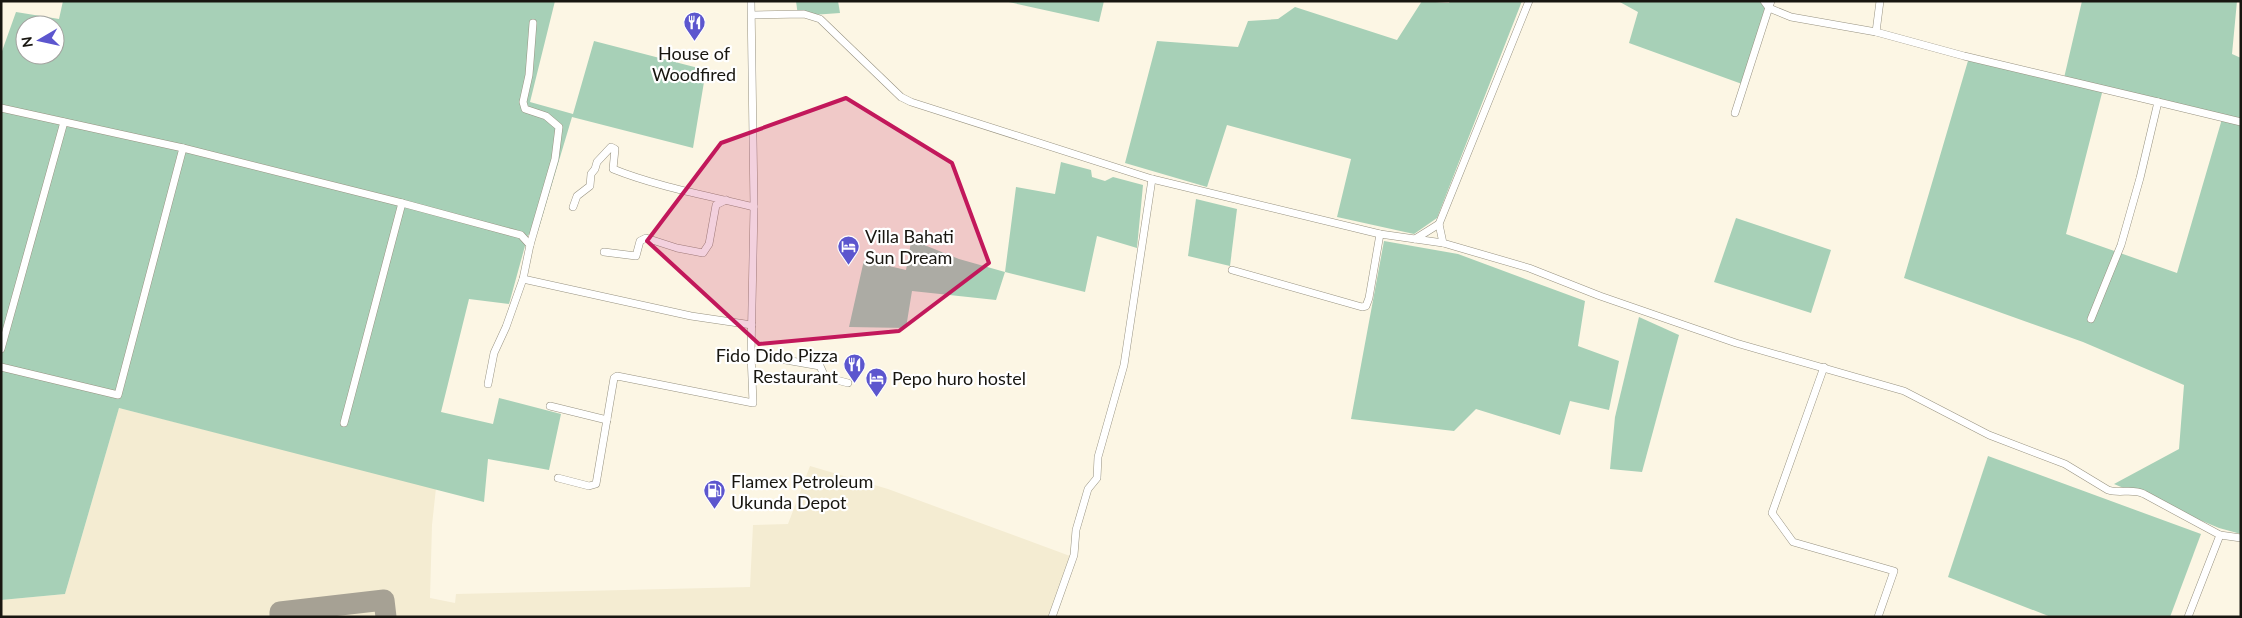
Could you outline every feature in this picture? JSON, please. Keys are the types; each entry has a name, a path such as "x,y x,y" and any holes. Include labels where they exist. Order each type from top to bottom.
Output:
{"street":[{"path":"558,478 589,486 596,484 614,378 619,375 732,401 753,403 751,354 754,207 751,1"},
{"path":"1443,243 1439,224 1529,1"},
{"path":"1764,1 1792,17 1876,32 1964,56 2241,122"},
{"path":"1876,32 1880,1"},
{"path":"1736,113 1770,5"},
{"path":"752,15 813,16 820,19 902,97 911,102 1152,179 1380,234 1443,243 1529,268 1600,296 1736,343 1904,391 1989,435 2065,464 2108,490 2115,492 2138,491 2220,535 2241,538"},
{"path":"488,384 494,353 506,327 523,278 530,245 555,158 558,127 546,116 525,108 523,102 529,75 533,23"},
{"path":"2091,319 2121,245 2140,178 2158,102"},
{"path":"1,108 183,148 402,203 521,234 530,245"},
{"path":"1,349 64,122"},
{"path":"573,207 577,196 590,186 591,174 598,162 611,147 615,149 612,169 656,184 754,207"},
{"path":"1,367 118,395 183,148"},
{"path":"1052,617 1074,555 1076,530 1088,489 1097,478 1098,457 1124,365 1152,179"},
{"path":"604,252 636,256 640,242 646,238 677,248 703,253 709,244 716,204 726,200"},
{"path":"344,423 402,203"},
{"path":"1415,239 1439,224"},
{"path":"1232,270 1362,307 1366,306 1369,298 1380,234"},
{"path":"523,278 692,316 752,325"},
{"path":"751,354 820,366 825,377 848,383"},
{"path":"1824,368 1772,513 1793,542 1894,571 1878,617"},
{"path":"550,406 607,420"},
{"path":"2188,617 2220,535"}],"highlighted area":[{"path":"846,98 952,163 989,263 899,331 759,344 647,241 721,143"}],"shaded area":[{"path":"119,408 436,488 432,525 430,598 455,603 456,594 750,587 753,525 788,524 810,466 888,489 1070,556 1048,617 1,617 1,600 65,594"}],"green space":[{"path":"63,1 555,1 530,102 573,114 594,41 706,70 693,148 572,117 538,231 528,235 509,304 469,299 441,412 493,424 499,398 561,414 549,470 488,459 484,502 119,408 65,594 1,600 1,54 16,12 34,15 15,15 15,65 65,65 65,15 60,15"},
{"path":"796,1 838,1 840,13 798,16"},
{"path":"1004,1 1104,1 1099,22"},
{"path":"1422,1 1449,3 1450,1 1522,1 1437,218 1414,234 1337,217 1351,159 1227,125 1207,187 1125,163 1157,41 1238,47 1248,21 1278,19 1295,7 1397,40"},
{"path":"1618,1 1767,1 1742,84 1629,43 1638,12"},
{"path":"2082,1 2237,1 2232,54 2241,58 2241,534 2219,528 2114,484 2179,449 2184,385 2083,342 1904,278 1970,54 2064,78","holes":["2103,89 2222,119 2177,273 2066,234"]},
{"path":"1061,162 1091,170 1092,177 1105,181 1113,177 1143,185 1137,248 1097,236 1085,292 1005,272 1016,187 1055,194"},
{"path":"1196,199 1237,209 1230,266 1188,256"},
{"path":"1736,218 1831,250 1811,313 1714,282"},
{"path":"1384,241 1458,254 1585,301 1578,346 1619,361 1609,410 1570,401 1560,435 1476,409 1454,431 1351,419"},
{"path":"911,242 922,244 959,259 1005,272 996,300 912,291 906,328 849,327 864,260 906,270"},
{"path":"1639,317 1679,335 1642,472 1610,469 1615,417"},
{"path":"1988,456 2201,534 2170,617 2051,617 1948,577"}],"taxiway":[{"path":"280,617 280,612 384,600 386,617"}],"place":[{"name":"House of Woodfired","path":"694,42"},
{"name":"Villa Bahati Sun Dream","path":"849,265"},
{"name":"Fido Dido Pizza Restaurant","path":"854,384"},
{"name":"Pepo huro hostel","path":"876,397"},
{"name":"Flamex Petroleum Ukunda Depot","path":"715,510"}]}
